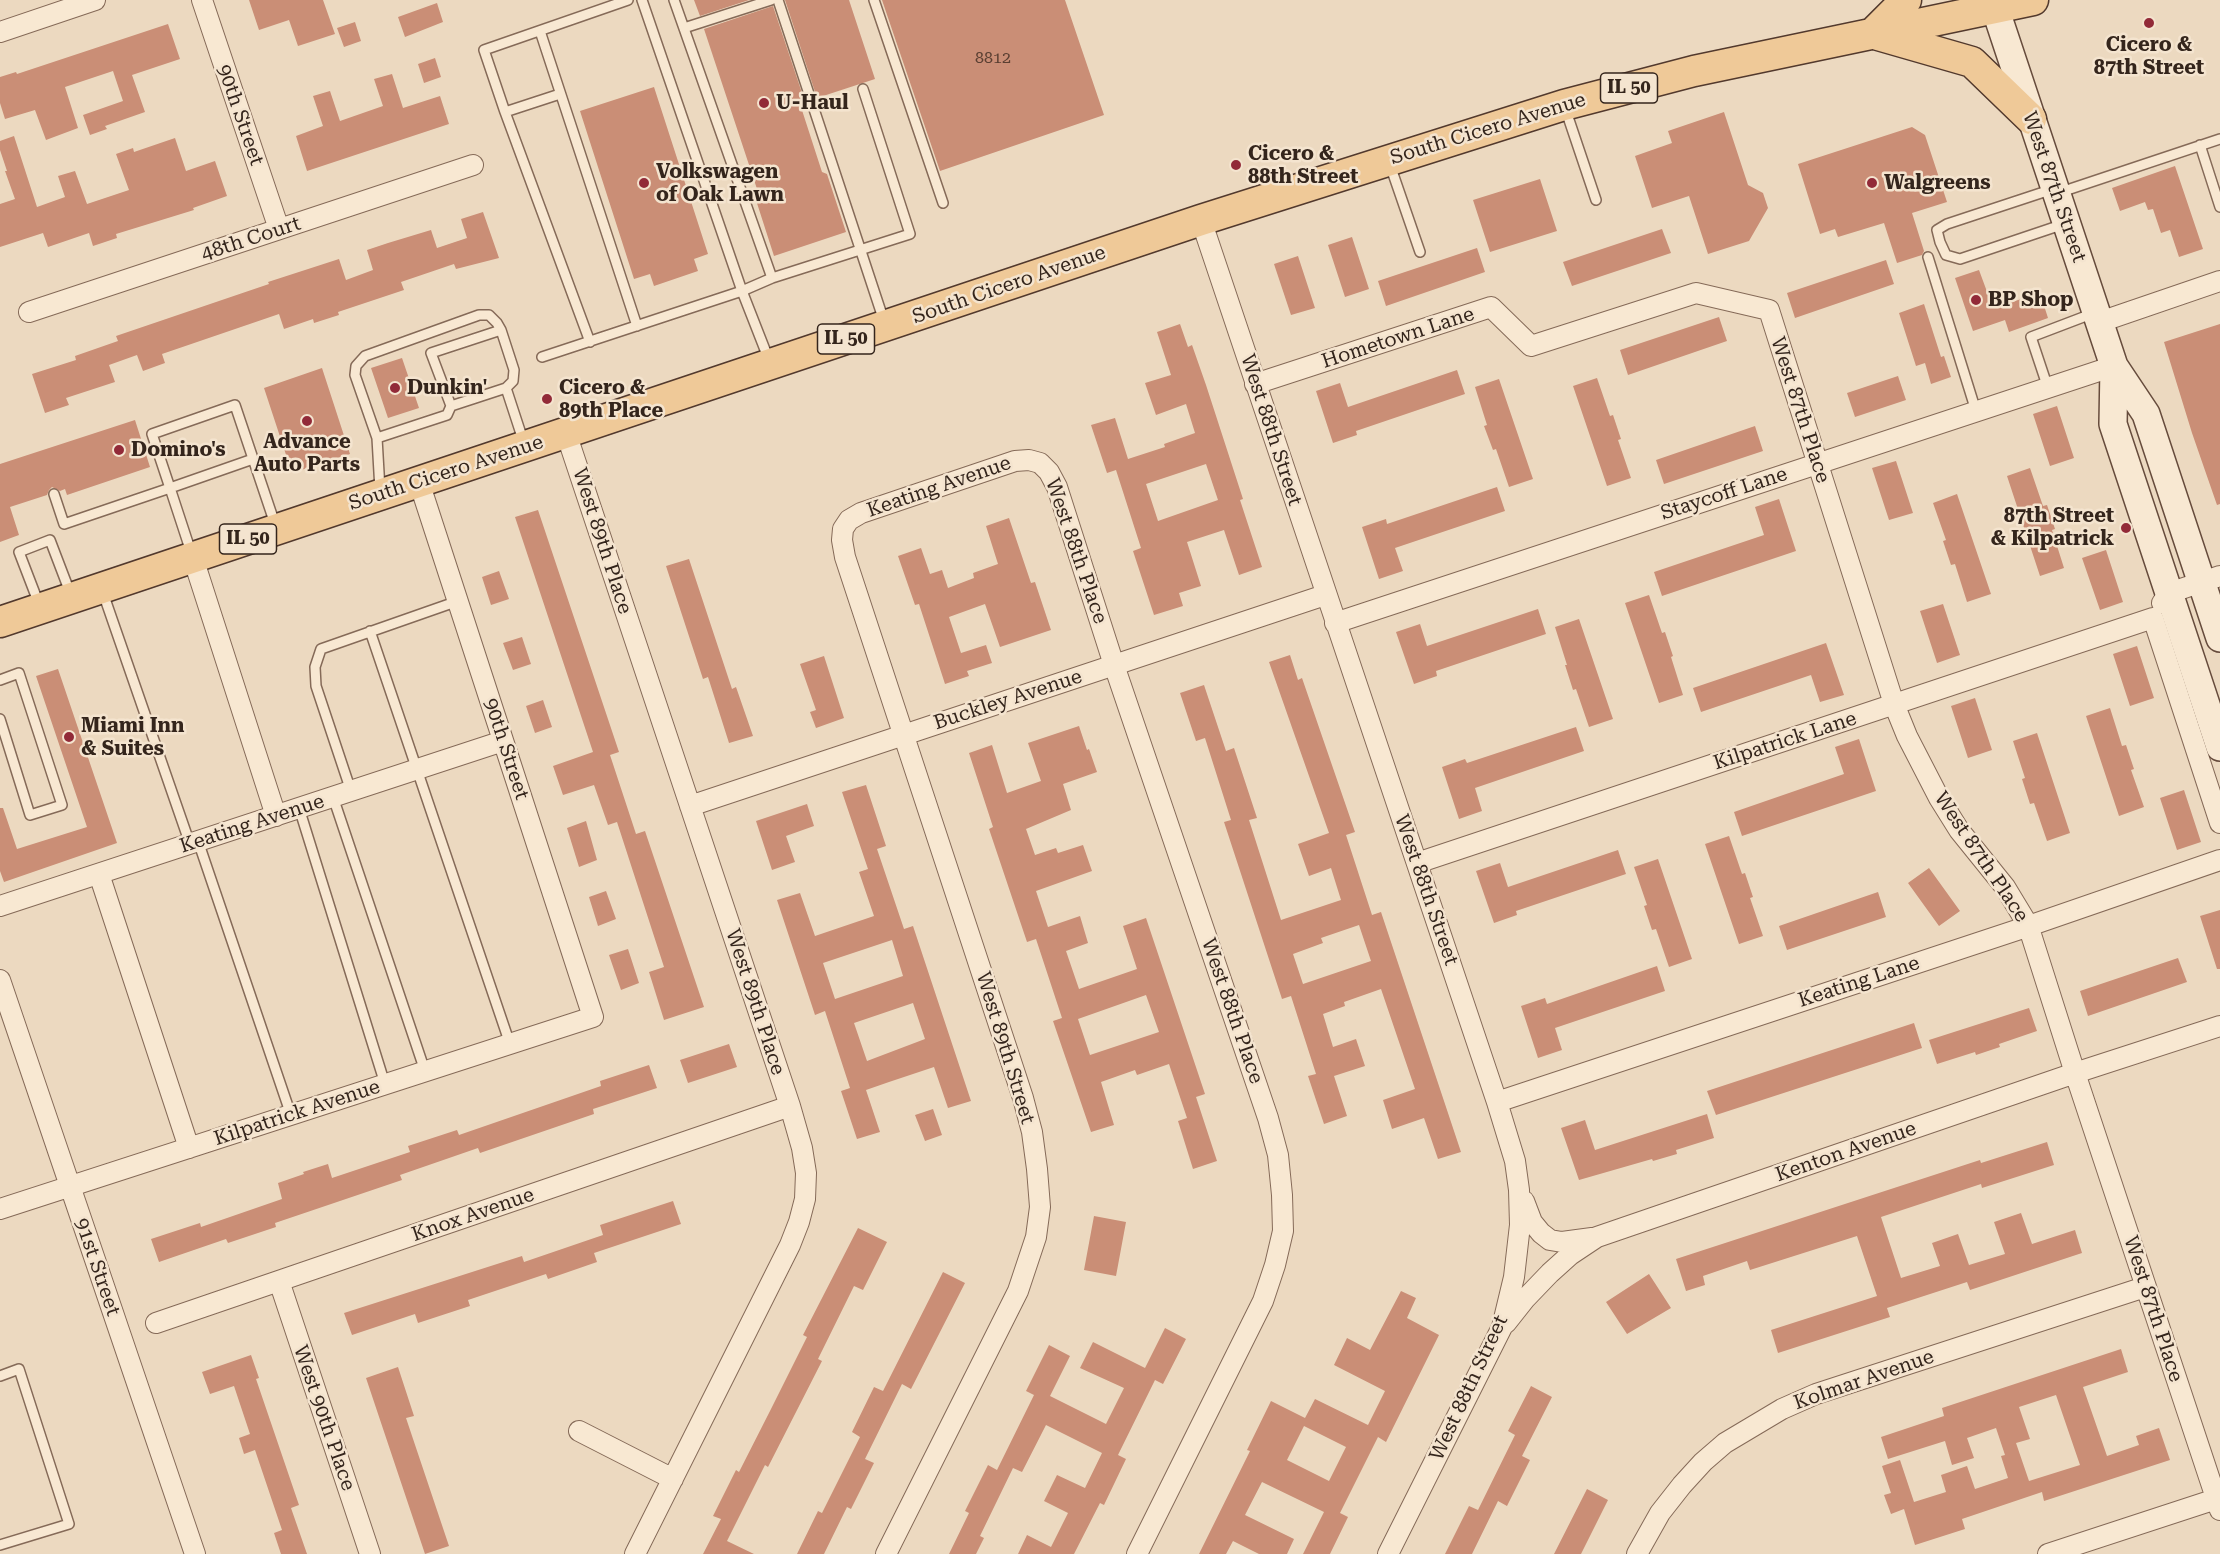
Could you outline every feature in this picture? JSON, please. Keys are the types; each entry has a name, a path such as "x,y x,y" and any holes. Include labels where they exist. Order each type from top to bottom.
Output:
{"main road":[{"path":"1906,0 1872,33 1972,62 2031,119"},
{"name":"South Cicero Avenue","path":"0,622 1201,220 1564,105 1694,71 1872,33 1993,3 2033,0"},
{"name":"West 87th Street","path":"1993,3 2114,366 2146,414 2211,579 2220,638"},
{"name":"West 87th Street","path":"2114,366 2113,424 2220,747"}],"street":[{"path":"0,32 95,0"},
{"name":"90th Street","path":"202,0 279,229"},
{"name":"48th Court","path":"29,312 473,165"},
{"name":"West 88th Street","path":"1201,220 1325,595 1418,863 1515,1161 1520,1225 1514,1277 1502,1327 1388,1554"},
{"path":"2098,317 2220,282"},
{"name":"Hometown Lane","path":"1255,384 1491,307 1531,346 1696,293 1769,310"},
{"name":"West 87th Place","path":"1769,310 1894,704 1939,798 1959,830 2010,896 2028,925 2218,1504"},
{"name":"Staycoff Lane","path":"1335,623 2114,366"},
{"name":"West 89th Place","path":"566,433 790,1106 802,1148 806,1173 805,1199 790,1245 635,1554"},
{"name":"Keating Avenue","path":"843,529 849,520 861,513 1015,460 1040,463"},
{"name":"West 88th Place","path":"1040,463 1049,472 1057,487 1114,665 1268,1118 1278,1155 1282,1195 1283,1231 1263,1301 1137,1554"},
{"name":"90th Street","path":"419,482 593,1017"},
{"name":"West 89th Street","path":"843,529 845,557 1023,1098 1036,1160 1040,1207 1036,1237 1018,1291 886,1554"},
{"path":"193,558 276,816"},
{"path":"2211,579 2169,593 2153,618 2220,822"},
{"name":"Buckley Avenue","path":"690,806 1325,595"},
{"name":"Kilpatrick Lane","path":"1418,863 2153,618"},
{"name":"Keating Avenue","path":"0,906 503,741"},
{"name":"Keating Lane","path":"1497,1102 2220,860"},
{"path":"99,874 189,1148"},
{"name":"91st Street","path":"0,980 195,1554"},
{"name":"Kilpatrick Avenue","path":"0,1209 593,1017"},
{"name":"Kenton Avenue","path":"1502,1327 1550,1273 1570,1255 1597,1237 2075,1073 2220,1026"},
{"name":"Knox Avenue","path":"156,1323 790,1106"},
{"path":"1519,1190 1532,1222 1541,1233 1550,1239 1574,1242 1597,1237"},
{"name":"West 90th Place","path":"279,1281 370,1554"},
{"name":"Kolmar Avenue","path":"1637,1554 1660,1513 1703,1462 1725,1443 1782,1409 1816,1394 2145,1287"},
{"path":"579,1431 673,1479"},
{"path":"2048,1554 2218,1504"}],"lane":[{"path":"590,342 484,50 628,0"},
{"path":"642,0 742,291 771,365"},
{"path":"674,0 772,278"},
{"path":"684,28 771,0"},
{"path":"778,0 885,326"},
{"path":"874,0 944,203"},
{"path":"540,31 637,326"},
{"path":"542,357 742,291 772,278 910,234 863,89"},
{"path":"505,112 560,94"},
{"path":"1564,105 1596,200"},
{"path":"2066,224 1960,259 1946,255 1937,230 1947,224 2220,139"},
{"path":"2200,145 2220,207"},
{"path":"1388,160 1420,252"},
{"path":"1928,257 1976,411"},
{"path":"381,495 377,438 355,375 357,366 365,356 479,315 489,315 497,322 501,330 514,370 513,381 506,388 450,406"},
{"path":"2048,388 2031,337 2098,317"},
{"path":"377,438 447,415 450,406 431,353 501,330"},
{"path":"506,388 525,447"},
{"path":"193,558 152,434 235,405 277,530"},
{"path":"54,494 64,524 253,459"},
{"path":"40,609 19,552 50,540 72,598"},
{"path":"101,588 291,1115"},
{"path":"425,1071 342,794 316,686 315,667 321,650 458,601"},
{"path":"370,631 510,1044"},
{"path":"0,680 19,673 62,805 30,815 0,719"},
{"path":"299,808 385,1084"},
{"path":"0,1376 20,1369 69,1524 0,1545"}],"building":[{"path":"249,0 323,0 335,34 298,46 289,20 259,30"},
{"path":"694,0 749,0 700,16"},
{"path":"785,0 849,0 875,79 817,98"},
{"path":"882,0 1065,0 1104,115 940,171"},
{"path":"437,3 443,22 405,37 398,17"},
{"name":"U-Haul","path":"773,6 805,102 800,104 822,172 827,174 846,232 774,256 755,197 758,192 704,29"},
{"path":"355,22 361,41 344,47 337,28"},
{"path":"168,24 180,59 132,75 145,112 105,126 107,129 90,135 83,115 123,101 113,71 65,87 78,128 46,140 35,110 5,119 0,103 0,77 16,72 17,74"},
{"path":"435,58 441,77 424,83 418,64"},
{"path":"392,74 403,108 440,96 449,124 307,171 296,136 323,126 313,96 330,91 340,121 383,106 374,79"},
{"name":"Volkswagen of Oak Lawn","path":"654,87 708,254 694,259 698,271 654,286 650,274 634,279 580,111"},
{"path":"1724,112 1748,185 1763,193 1768,208 1749,241 1708,254 1689,196 1652,208 1635,156 1672,143 1668,131"},
{"name":"Walgreens","path":"1912,127 1925,135 1947,202 1912,213 1924,251 1922,255 1897,263 1884,223 1838,237 1835,229 1820,234 1798,164"},
{"path":"14,136 37,207 65,197 58,176 75,171 87,204 129,190 116,154 133,148 134,152 175,138 186,171 215,161 227,196 193,208 194,210 116,234 117,238 93,246 89,233 48,247 43,233 0,247 0,204 15,199 5,171 7,171 0,150 0,141"},
{"path":"2175,166 2203,249 2179,257 2170,230 2161,233 2153,209 2148,210 2145,202 2120,211 2112,188"},
{"path":"1540,179 1557,231 1490,252 1473,200"},
{"path":"483,212 499,258 456,269 454,264 401,282 404,290 338,312 339,315 314,323 313,319 284,329 279,314 162,354 165,363 143,371 137,355 109,365 115,382 66,398 69,405 45,413 32,374 76,360 75,356 118,341 116,336 339,259 346,280 373,270 367,250 388,243 431,230 437,248 467,238 461,219"},
{"path":"1662,229 1671,253 1572,286 1563,262"},
{"path":"1352,237 1369,289 1345,297 1328,245"},
{"path":"1477,248 1485,272 1386,306 1378,281"},
{"path":"1298,256 1315,308 1291,315 1274,264"},
{"path":"1886,260 1894,284 1795,318 1787,293"},
{"path":"1979,270 1993,308 2040,293 2048,318 2009,332 2005,320 1973,331 1955,278"},
{"path":"1924,304 1941,357 1944,356 1951,377 1931,384 1925,363 1916,366 1899,313"},
{"path":"1719,317 1727,341 1628,375 1620,350"},
{"path":"1180,324 1188,347 1192,345 1243,499 1240,500 1262,567 1239,575 1224,530 1187,542 1201,586 1179,593 1183,606 1154,615 1133,551 1141,548 1116,470 1107,473 1091,425 1115,418 1128,459 1165,447 1164,444 1195,433 1186,404 1156,415 1145,383 1171,375 1157,332","holes":["1206,464 1218,500 1158,521 1146,484"]},
{"path":"2220,324 2220,504 2217,505 2164,342"},
{"name":"Dunkin'","path":"402,358 419,408 388,418 371,368"},
{"name":"Advance Auto Parts","path":"322,368 350,454 292,473 264,388"},
{"path":"1457,370 1465,394 1356,431 1357,435 1333,443 1316,391 1340,383 1348,407"},
{"path":"1898,376 1906,400 1855,417 1847,393"},
{"path":"1597,378 1610,416 1613,415 1621,439 1618,440 1631,478 1607,486 1573,386"},
{"path":"1499,379 1533,479 1509,487 1496,449 1493,450 1484,426 1487,425 1475,387"},
{"path":"2057,406 2074,458 2050,466 2033,414"},
{"path":"135,420 150,467 67,495 65,489 60,491 52,487 47,495 10,507 19,535 0,542 0,464"},
{"path":"1755,426 1763,451 1664,484 1656,460"},
{"path":"1896,461 1913,513 1889,520 1872,468"},
{"path":"2030,468 2043,506 2047,505 2064,568 2040,576 2007,476"},
{"path":"1497,487 1505,511 1395,548 1403,571 1379,579 1362,527 1386,519 1387,524"},
{"path":"1957,494 1991,594 1967,602 1955,564 1951,565 1943,541 1946,540 1933,503"},
{"path":"1779,499 1796,551 1662,596 1654,572 1764,535 1755,507"},
{"path":"538,510 619,752 610,755 636,834 645,831 704,1007 664,1020 649,972 664,967 617,822 608,825 594,785 563,795 553,766 593,752 515,517"},
{"path":"1009,518 1031,583 1035,582 1051,630 1000,647 985,604 949,617 961,653 986,645 992,663 967,671 969,676 945,684 919,604 915,605 898,556 921,548 930,574 942,570 948,588 974,578 973,573 998,564 986,526"},
{"path":"2106,550 2123,602 2100,610 2082,558"},
{"path":"689,559 732,689 736,687 753,736 729,743 708,677 703,679 666,566"},
{"path":"499,571 509,599 491,605 482,577"},
{"path":"1649,595 1662,633 1665,632 1683,695 1659,703 1625,603"},
{"path":"1943,604 1960,655 1937,663 1920,611"},
{"path":"1538,609 1546,634 1436,671 1437,676 1414,684 1396,632 1420,624 1427,646"},
{"path":"1579,619 1613,719 1589,727 1576,689 1573,690 1555,627"},
{"path":"522,637 531,664 513,670 503,643"},
{"path":"1826,643 1844,695 1820,702 1811,675 1701,712 1693,688"},
{"path":"2137,646 2154,698 2130,706 2113,654"},
{"path":"1290,655 1298,680 1302,678 1355,832 1346,835 1372,915 1381,912 1461,1152 1438,1159 1424,1118 1392,1129 1383,1100 1415,1089 1381,989 1344,1002 1345,1006 1323,1014 1333,1047 1356,1039 1365,1066 1334,1076 1347,1116 1324,1124 1308,1076 1316,1074 1291,996 1282,999 1224,822 1231,820 1205,738 1196,741 1180,693 1204,685 1226,751 1234,748 1257,818 1249,820 1281,920 1341,900 1331,868 1309,876 1298,844 1329,833 1269,662","holes":["1359,925 1371,961 1303,984 1293,954 1323,943 1321,938"]},
{"path":"824,656 844,718 816,728 810,712 816,710 800,664"},
{"name":"Miami Inn & Suites","path":"58,669 117,843 4,882 0,871 0,808 3,808 17,849 87,827 36,676"},
{"path":"1975,698 1992,750 1968,758 1951,706"},
{"path":"543,700 552,727 535,733 526,706"},
{"path":"2110,708 2122,746 2126,745 2134,769 2131,770 2144,807 2119,816 2086,716"},
{"path":"1079,726 1097,772 1063,784 1071,810 1026,829 1035,855 1056,848 1058,853 1083,845 1092,871 1036,891 1048,927 1080,916 1088,943 1066,951 1079,989 1137,969 1123,926 1146,918 1205,1094 1196,1097 1217,1161 1193,1169 1178,1121 1187,1118 1169,1064 1137,1075 1135,1070 1101,1082 1114,1125 1091,1132 1053,1021 1062,1018 1036,939 1027,942 989,829 993,827 969,753 992,745 1007,793 1041,781 1028,743","holes":["1146,995 1159,1032 1090,1055 1078,1019"]},
{"path":"1576,727 1584,751 1475,788 1482,811 1459,819 1442,767 1465,759 1467,763"},
{"path":"2037,733 2070,833 2047,841 2034,803 2030,804 2022,779 2025,778 2013,741"},
{"path":"1859,739 1876,791 1742,836 1734,812 1844,774 1835,747"},
{"path":"866,785 886,846 877,849 904,929 913,926 971,1101 948,1108 934,1067 889,1082 866,1090 880,1132 857,1139 841,1091 850,1088 825,1011 815,1015 777,900 800,893 815,936 874,916 859,872 868,869 842,792","holes":["892,940 903,976 835,999 823,963","913,1003 925,1039 867,1061 854,1023"]},
{"path":"2184,790 2201,842 2177,850 2160,798"},
{"path":"807,804 814,826 786,836 795,862 772,870 756,821"},
{"path":"586,821 597,860 579,867 567,828"},
{"path":"1729,836 1742,874 1745,873 1753,897 1750,898 1763,936 1739,944 1705,844"},
{"path":"1618,850 1626,874 1516,911 1517,915 1494,923 1476,871 1500,863 1508,887"},
{"path":"1658,859 1692,959 1669,967 1656,929 1652,930 1644,906 1647,905 1634,867"},
{"path":"1929,868 1960,911 1939,926 1908,883"},
{"path":"606,891 616,919 598,926 589,897"},
{"path":"1878,892 1886,917 1787,950 1779,926"},
{"path":"2220,910 2220,969 2217,969 2200,916"},
{"path":"628,949 639,983 621,990 609,955"},
{"path":"2178,958 2187,982 2088,1016 2080,991"},
{"path":"1657,966 1665,991 1555,1028 1562,1050 1538,1058 1521,1006 1545,998 1547,1004"},
{"path":"2029,1008 2037,1031 1999,1044 2000,1047 1976,1055 1975,1052 1937,1064 1929,1040"},
{"path":"1914,1023 1922,1048 1716,1115 1707,1091"},
{"path":"729,1044 737,1067 688,1083 680,1060"},
{"path":"649,1065 657,1088 593,1109 594,1114 480,1153 478,1148 400,1175 402,1180 275,1223 276,1227 228,1243 226,1239 159,1262 151,1239 200,1223 201,1227 282,1199 278,1183 304,1174 303,1172 328,1164 332,1178 410,1152 408,1146 457,1130 459,1135 601,1086 600,1081"},
{"path":"933,1109 942,1135 925,1141 915,1115"},
{"path":"1707,1114 1714,1138 1676,1150 1677,1154 1579,1180 1561,1128 1585,1120 1595,1150"},
{"path":"2047,1142 2054,1165 1982,1188 1981,1184 1881,1217 1901,1278 1940,1266 1932,1243 1958,1234 1969,1265 2005,1254 1994,1222 2021,1213 2032,1244 2075,1230 2082,1253 1970,1290 1967,1282 1887,1308 1890,1317 1778,1353 1771,1330 1877,1296 1857,1236 1750,1270 1747,1261 1703,1276 1705,1285 1686,1291 1676,1259 1980,1160 1981,1163"},
{"path":"673,1201 681,1224 594,1253 597,1262 548,1279 546,1274 468,1300 470,1306 418,1323 415,1314 352,1335 344,1313 522,1256 524,1262 603,1235 600,1225"},
{"path":"1094,1216 1126,1222 1116,1276 1084,1270"},
{"path":"858,1228 887,1242 863,1290 854,1286 818,1359 822,1361 768,1467 765,1465 727,1541 754,1554 703,1554 721,1519 713,1516 736,1470 739,1472 770,1411 807,1337 803,1335"},
{"path":"943,1272 965,1283 911,1389 902,1384 865,1459 874,1463 851,1509 847,1507 824,1554 797,1554 818,1511 822,1513 860,1437 852,1432 874,1387 883,1391"},
{"path":"1649,1274 1671,1308 1627,1334 1606,1302"},
{"path":"1401,1291 1416,1298 1407,1318 1439,1335 1386,1442 1378,1437 1340,1513 1348,1517 1330,1554 1303,1554 1324,1512 1262,1482 1245,1515 1294,1539 1287,1554 1259,1554 1233,1541 1226,1554 1199,1554 1250,1451 1247,1450 1271,1401 1305,1418 1315,1399 1368,1425 1385,1391 1334,1365 1347,1338 1370,1350","holes":["1304,1426 1346,1447 1329,1481 1287,1460"]},
{"path":"1165,1328 1186,1339 1163,1384 1155,1380 1118,1455 1126,1459 1104,1505 1100,1503 1074,1554 1018,1554 1027,1535 1051,1547 1068,1513 1044,1501 1057,1475 1085,1488 1102,1453 1046,1425 1022,1472 1013,1468 980,1536 984,1538 976,1554 949,1554 969,1513 965,1511 988,1465 997,1470 1034,1395 1026,1391 1049,1345 1070,1356 1050,1396 1106,1424 1124,1388 1080,1368 1093,1342 1145,1368"},
{"path":"2121,1349 2128,1372 2083,1387 2107,1456 2139,1445 2136,1436 2159,1428 2170,1460 2044,1501 2042,1492 1962,1519 1965,1529 1915,1545 1904,1509 1891,1514 1884,1495 1891,1493 1882,1466 1900,1460 1914,1502 1946,1492 1941,1475 1967,1466 1975,1489 2008,1478 2001,1456 2005,1455 1996,1428 1967,1438 1974,1458 1952,1465 1945,1441 1888,1459 1881,1437 1944,1416 1942,1408","holes":["2056,1395 2080,1465 2029,1481 2016,1443 2030,1439 2019,1407"]},
{"path":"251,1355 259,1378 256,1379 299,1505 291,1508 307,1554 281,1554 274,1533 282,1530 255,1450 244,1454 239,1438 250,1434 234,1386 210,1394 202,1372"},
{"path":"398,1367 414,1416 406,1418 449,1546 425,1554 366,1378"},
{"path":"1531,1386 1552,1397 1522,1456 1530,1460 1507,1506 1498,1501 1472,1554 1445,1554 1469,1506 1478,1510 1515,1435 1508,1431"},
{"path":"1587,1489 1608,1500 1581,1554 1554,1554"}],"place":[{"name":"Cicero & 87th Street","path":"2149,23"},
{"name":"U-Haul","path":"764,103"},
{"name":"Cicero & 88th Street","path":"1236,165"},
{"name":"Volkswagen of Oak Lawn","path":"644,183"},
{"name":"Walgreens","path":"1872,183"},
{"name":"BP Shop","path":"1976,300"},
{"name":"Dunkin'","path":"395,388"},
{"name":"Cicero & 89th Place","path":"547,399"},
{"name":"Advance Auto Parts","path":"307,421"},
{"name":"Domino's","path":"119,450"},
{"name":"87th Street & Kilpatrick","path":"2126,528"},
{"name":"Miami Inn & Suites","path":"69,737"}]}
